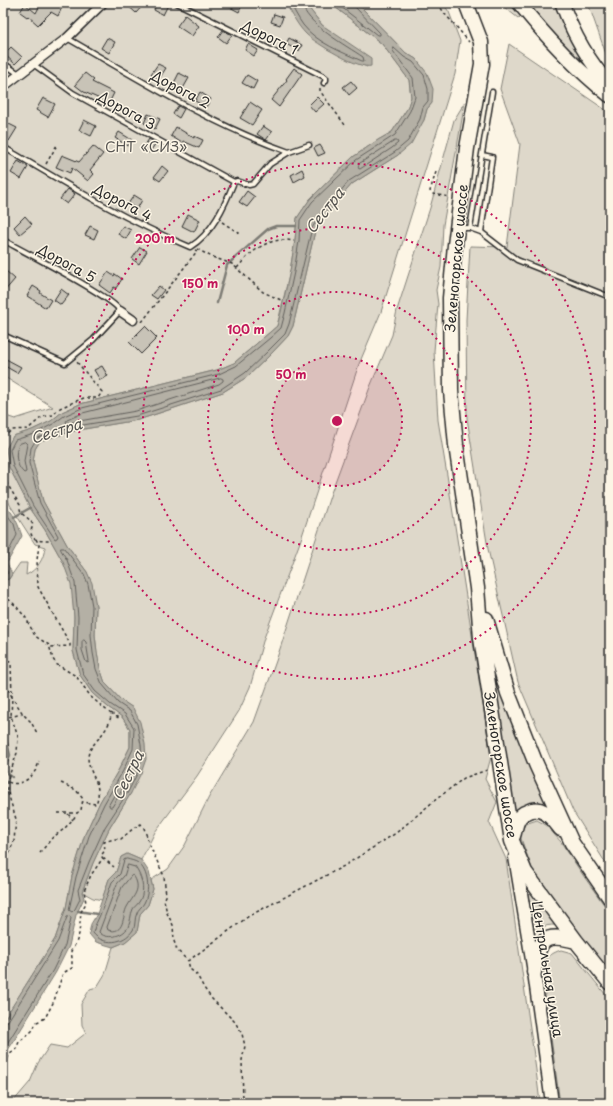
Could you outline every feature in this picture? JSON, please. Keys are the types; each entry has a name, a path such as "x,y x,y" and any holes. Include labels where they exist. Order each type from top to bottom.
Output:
{"highway":[{"name":"Зеленогорское шоссе","path":"466,3 481,42 482,64 467,148 460,199 463,228 450,298 451,391 456,445 477,588 482,638 512,841 525,872 576,941 609,980"},
{"name":"Зеленогорское шоссе","path":"477,588 508,693 536,764 572,843 610,898"},
{"path":"512,841 518,820 523,814 530,810 541,810 551,817 572,843"},
{"path":"534,972 537,954 542,943 549,937 560,937 576,941"}],"main road":[{"path":"519,3 552,42 599,88 610,96"},
{"path":"562,3 582,48 598,72 610,84"},
{"name":"Центральная улица","path":"512,841 534,972 552,1103"}],"street":[{"path":"3,87 67,38 103,3"},
{"path":"119,309 137,322"}],"lane":[{"name":"Дорога 1","path":"177,3 323,76 326,78 324,83"},
{"name":"Дорога 2","path":"67,38 166,95 259,141 290,152"},
{"path":"3,63 20,74"},
{"name":"Дорога 3","path":"32,64 73,93 234,182"},
{"path":"492,92 482,156 463,228 480,232 517,260 610,297"},
{"path":"190,247 198,243 217,219 234,182 237,181 249,185 253,184 270,164 290,152 309,145"},
{"name":"Дорога 4","path":"3,147 42,171 135,222 190,247"},
{"path":"480,232 492,157 482,156"},
{"name":"Дорога 5","path":"3,240 102,294 119,309"},
{"path":"3,335 65,363 93,340 119,309"}],"path":[{"path":"438,3 444,13 469,43"},
{"path":"324,83 320,91 344,125"},
{"path":"42,171 57,145"},
{"path":"436,172 430,191 432,194 460,199"},
{"path":"217,219 242,235"},
{"path":"237,268 254,252 272,241 286,239 294,241"},
{"path":"137,322 197,251 190,247"},
{"path":"196,248 232,264 263,292 281,300"},
{"path":"3,437 12,430 28,429 42,417 53,415 60,408 76,401 84,398 98,398 102,392 72,357"},
{"path":"3,477 20,505 22,515 31,522 32,526 30,532 39,545 37,560 38,588 70,644 70,646 50,647"},
{"path":"36,539 49,540"},
{"path":"3,596 16,606 26,618 35,636 47,643 56,664 76,676 91,698 120,720"},
{"path":"3,657 11,663 11,716 18,737 17,753 6,782 16,819 14,841 3,864"},
{"path":"5,683 23,714 31,722 36,733"},
{"path":"83,802 96,804 99,798 99,790 88,758 89,751 111,721 111,714 109,712"},
{"path":"3,718 23,714"},
{"path":"3,779 6,782 21,783 30,778 38,768 39,761"},
{"path":"188,961 249,916 344,866 396,833 464,778 501,765"},
{"path":"40,853 52,838 64,829 77,813 82,810 83,799 76,790 61,782"},
{"path":"58,813 77,813"},
{"path":"68,814 72,820"},
{"path":"3,1070 9,1055 16,1049 19,1042 32,1031 37,1022 45,1018 54,1001 63,973 72,968 70,951 76,943 79,934 81,912 86,903 84,891 105,850 104,842 114,839 121,839 141,824 164,876 166,893 164,900 167,913 173,925 176,950 188,961 190,969 197,975 212,999 235,1022 242,1034 245,1046 242,1060 243,1103"},
{"path":"98,854 114,867"}],"green space":[{"name":"СНТ «СИЗ»","path":"3,3 286,3 290,11 327,49 367,67 333,33 322,25 305,3 330,3 382,44 409,80 411,97 407,109 392,132 353,157 310,199 297,218 290,271 277,326 234,363 217,370 80,404 62,412 51,421 32,430 13,436 9,467 30,508 45,530 63,562 72,584 74,617 73,651 80,675 92,693 122,717 130,729 130,747 100,802 85,834 72,876 66,908 55,939 3,1021 3,581 9,579 20,563 27,563 26,575 30,573 37,567 45,547 35,544 10,505 6,495 3,495 3,415 15,419 53,407 3,376"},
{"path":"357,3 443,3 449,12 460,41 455,74 381,312 359,364 300,542 264,638 250,687 239,711 197,776 155,832 141,860 127,854 121,857 116,872 109,879 102,900 93,898 82,892 93,863 109,829 131,793 133,708 121,700 105,683 100,668 95,635 96,606 87,572 67,545 43,501 33,462 35,449 40,441 53,437 78,430 138,420 223,392 247,377 288,336 293,326 315,231 322,219 352,184 398,155 424,120 427,109 432,103 416,59 406,53"},
{"path":"499,3 511,3 521,17 518,18"},
{"path":"526,3 554,3 567,34 585,66 562,45"},
{"path":"588,3 610,3 610,60 607,57"},
{"path":"509,44 610,113 610,870 573,811 518,682 488,549 467,418 466,320 470,246 507,247 520,144 500,89"},
{"path":"465,102 443,225 441,267 436,290 438,304 434,351 438,420 491,757 485,779 497,802 489,822 506,859 540,1103 12,1103 30,1082 38,1063 50,1045 67,1048 86,1033 82,1025 81,1004 90,989 97,987 105,974 113,947 125,942 137,932 140,914 148,905 153,889 151,880 168,869 185,845 209,797 254,722 276,661 331,493 370,387 392,335 397,310 430,208 454,120"},
{"path":"481,615 524,749 546,804 529,804 514,813"},
{"path":"537,820 546,825 561,842 610,913 610,970 580,938 533,871 520,836 525,824"},
{"path":"522,875 556,925 542,927 532,937"},
{"path":"561,950 572,953 610,1000 610,1103 560,1103 543,980 546,961 555,952"}],"water":[{"path":"286,3 305,3 322,25 371,58 371,66 357,64 348,60 311,38 300,27"},
{"name":"Сестра","path":"330,3 357,3 406,53 416,59 427,73 433,89 432,103 427,109 424,120 411,144 398,155 352,184 322,219 315,231 293,326 288,336 247,377 223,392 138,420 78,430 53,437 40,441 35,449 33,462 43,501 67,545 87,572 92,583 96,606 95,635 97,652 105,683 121,700 133,708 140,722 145,744 146,759 131,793 109,829 93,863 82,892 84,898 76,915 69,946 56,972 3,1057 3,1021 55,939 66,908 72,876 85,834 100,802 130,747 130,729 122,717 92,693 80,675 73,651 74,617 71,584 63,562 45,530 30,508 9,467 6,449 13,436 32,430 51,421 62,412 80,404 217,370 234,363 277,326 290,271 297,218 310,199 353,157 392,132 407,109 411,97 409,80 382,44"},
{"path":"3,504 13,514 22,536 7,563 12,574 9,579 3,581"},
{"path":"127,854 141,860 149,872 153,889 148,905 140,914 137,932 125,942 113,947 96,942 89,934 91,924 97,914 109,879 116,872 121,857"}],"building":[{"path":"41,3 64,3 58,16 51,12 38,25 28,16 27,17 20,12 25,4 36,13"},
{"path":"125,3 145,3 136,13"},
{"path":"157,3 169,3 163,15 154,10"},
{"path":"222,3 243,3 239,12"},
{"path":"274,14 283,17 280,25 271,22"},
{"path":"185,15 199,26 192,36 177,26"},
{"path":"223,30 232,35 226,43 218,37"},
{"path":"107,38 115,42 109,53 101,48"},
{"path":"289,38 302,45 299,51 286,44"},
{"path":"248,44 258,50 254,56 245,50"},
{"path":"11,47 22,57 15,64 4,54"},
{"path":"158,64 166,68 159,79 151,74"},
{"path":"294,68 302,74 279,107 271,100 287,80 286,79"},
{"path":"85,73 94,80 92,82 114,93 109,103 84,92 75,85"},
{"path":"179,73 189,78 181,92 172,87"},
{"path":"247,75 257,81 253,89 242,83"},
{"path":"351,81 357,88 349,95 343,87"},
{"path":"200,92 211,99 206,107 195,101"},
{"path":"317,97 324,104 315,112 309,105"},
{"path":"43,98 55,104 48,117 36,110"},
{"path":"250,102 262,110 252,125 240,118"},
{"path":"178,106 184,109 179,118 173,114"},
{"path":"148,114 160,119 155,129 144,123"},
{"path":"84,120 96,126 91,136 79,130"},
{"path":"5,122 17,128 9,141 3,138 3,126"},
{"path":"263,126 272,132 266,140 257,134"},
{"path":"176,127 194,138 194,136 203,140 199,148 183,141 182,143 171,136"},
{"path":"119,132 132,140 128,146 115,138"},
{"path":"149,139 156,143 149,153 143,148"},
{"path":"320,145 325,153 318,156 314,148"},
{"path":"93,146 103,154 90,170 94,174 88,181 72,168 70,173 56,167 62,155 79,162"},
{"path":"18,161 28,167 21,179 11,173"},
{"path":"162,166 168,171 160,181 154,177"},
{"path":"302,169 305,176 294,182 291,175"},
{"path":"68,189 75,194 67,204 60,199"},
{"path":"247,191 255,197 247,207 239,202"},
{"path":"134,195 142,200 137,209 128,204"},
{"path":"188,214 200,220 194,232 182,226"},
{"path":"25,216 32,224 20,234 14,227"},
{"path":"90,226 98,230 94,239 85,235"},
{"path":"123,226 131,230 126,239 118,234"},
{"path":"140,247 147,251 139,264 132,259"},
{"path":"6,271 15,279 3,293 3,275"},
{"path":"108,272 114,276 115,274 122,279 116,288 114,287 110,293 99,285"},
{"path":"33,286 41,291 40,293 51,300 46,308 27,296"},
{"path":"159,286 164,290 157,299 151,295"},
{"path":"61,289 69,295 61,305 54,300"},
{"path":"145,326 157,338 141,354 129,342"},
{"path":"6,359 21,367 17,373 3,365"},
{"path":"102,366 108,376 100,380 94,370"}],"waterway":[{"name":"Сестра","path":"217,303 227,265 268,229 276,226 296,226"},
{"path":"14,517 30,508"},
{"path":"3,733 10,755 4,771 12,777"},
{"path":"78,911 97,914"}]}
